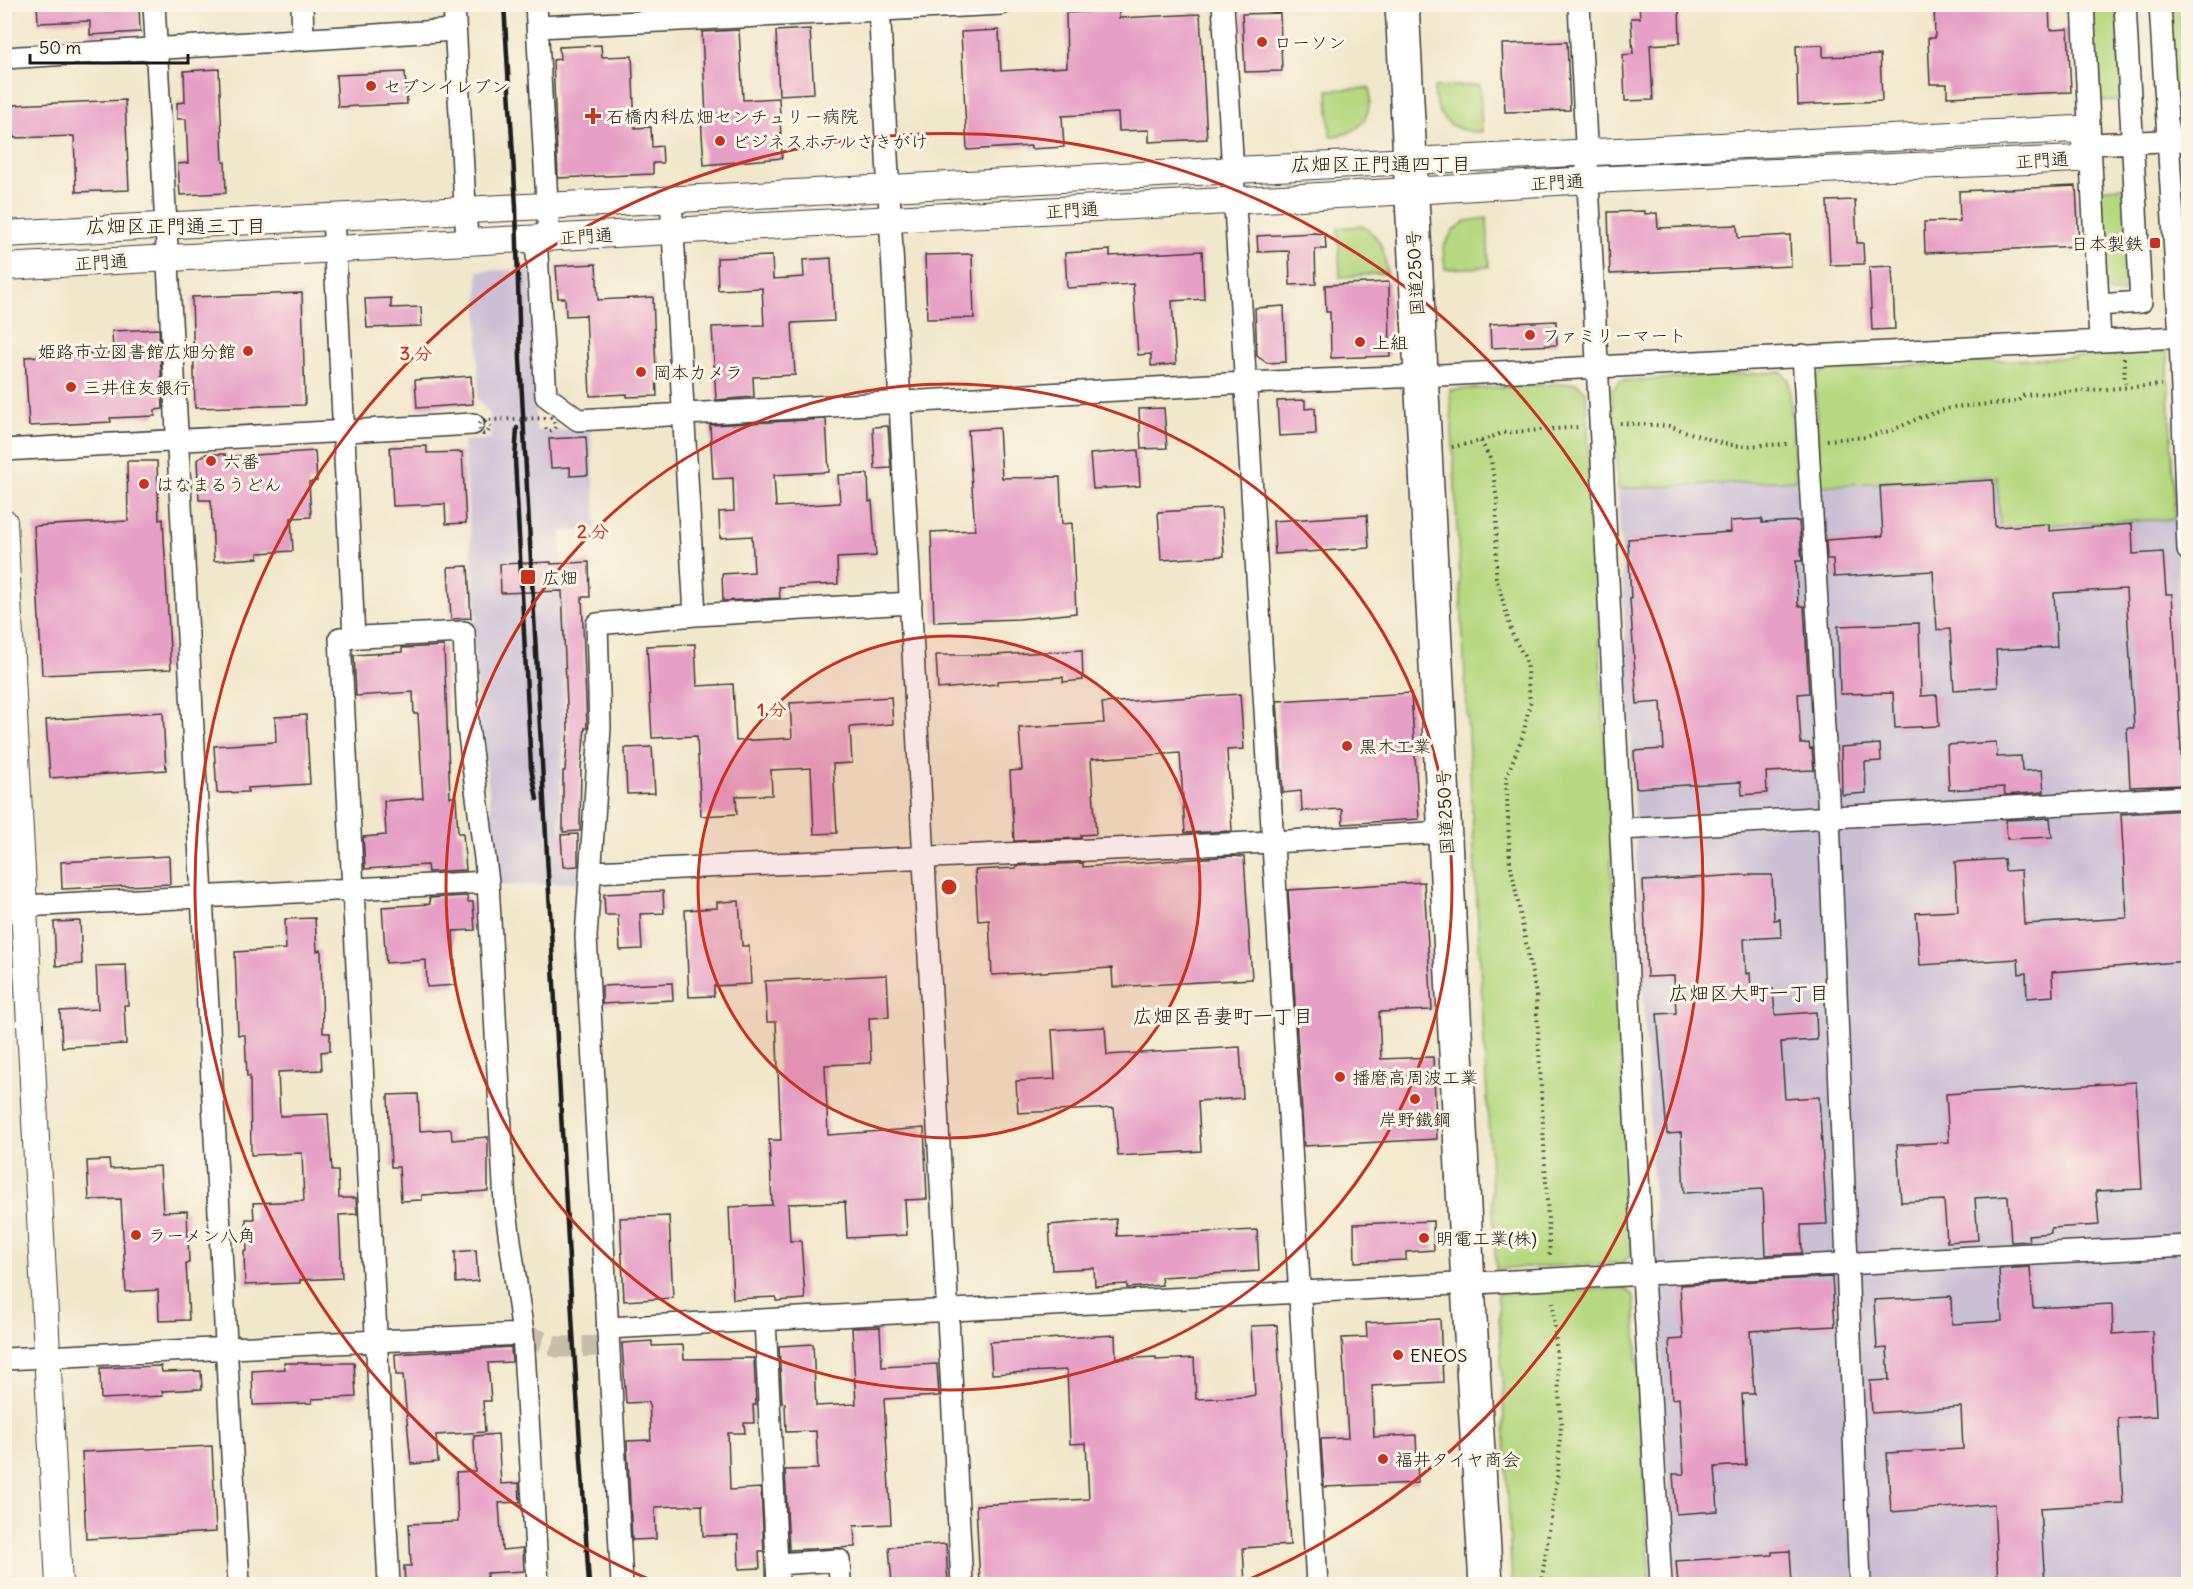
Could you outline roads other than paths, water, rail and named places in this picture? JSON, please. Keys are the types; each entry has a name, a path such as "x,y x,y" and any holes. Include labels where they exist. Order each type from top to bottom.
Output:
{"highway":[{"name":"国道250号","path":"1402,4 1468,1285 1486,1584"}],"street":[{"path":"154,4 239,1584"},
{"path":"302,4 303,39"},
{"path":"454,4 467,242"},
{"path":"536,4 547,206 542,238 546,396 578,420 1245,383 2180,337"},
{"path":"538,27 880,8 1002,4"},
{"path":"1223,4 1317,1584"},
{"path":"1579,4 1643,1275 1661,1584"},
{"path":"2083,4 2100,341"},
{"path":"2098,305 2141,302 2125,4"},
{"path":"2160,4 2180,337 2188,550"},
{"path":"880,8 962,1584"},
{"path":"4,58 455,30"},
{"name":"正門通","path":"4,234 1232,170 1410,176 1588,180 2077,159 2090,144 2076,129 1587,152 1410,176 1234,201 4,267"},
{"path":"2090,144 2188,140"},
{"path":"671,199 695,615"},
{"path":"333,217 354,637"},
{"path":"1803,355 1829,817 1849,1264 1860,1584"},
{"path":"4,450 479,423"},
{"path":"4,522 14,906 46,1356 59,1584"},
{"path":"622,1584 586,937 600,728 597,624 695,615 911,603"},
{"path":"389,1584 351,889 340,638 464,632 468,727 488,882 505,1204 523,1334 538,1584"},
{"path":"1621,829 2188,797"},
{"path":"592,872 1272,842 1446,832"},
{"path":"14,906 488,882"},
{"path":"607,1328 2188,1246"},
{"path":"765,1320 778,1574 839,1560 840,1584"},
{"path":"4,1359 523,1334"}],"tunnel":[{"path":"523,1334 557,1347 608,1346"}],"railway":[{"path":"504,4 516,207 520,359 573,1333 589,1584"},
{"path":"517,428 515,459 531,768 537,799"}],"place":[{"name":"ローソン","path":"1262,42"},
{"name":"セブンイレブン","path":"371,86"},
{"name":"石橋内科広畑センチュリー病院","path":"593,116"},
{"name":"ビジネスホテルさきがけ","path":"720,141"},
{"name":"日本製鉄","path":"2155,243"},
{"name":"ファミリーマート","path":"1530,335"},
{"name":"上組","path":"1360,342"},
{"name":"姫路市立図書館広畑分館","path":"248,351"},
{"name":"岡本カメラ","path":"641,372"},
{"name":"三井住友銀行","path":"71,387"},
{"name":"六番","path":"211,461"},
{"name":"はなまるうどん","path":"144,484"},
{"name":"広畑","path":"528,577"},
{"name":"黒木工業","path":"1347,746"},
{"name":"播磨高周波工業","path":"1340,1077"},
{"name":"岸野鐵鋼","path":"1415,1099"},
{"name":"ラーメン八角","path":"136,1235"},
{"name":"明電工業(株)","path":"1424,1238"},
{"name":"ENEOS","path":"1398,1355"},
{"name":"福井タイヤ商会","path":"1383,1459"}],"district":[{"name":"広畑区正門通四丁目","path":"1381,163"},
{"name":"広畑区正門通三丁目","path":"176,225"},
{"name":"広畑区大町一丁目","path":"1749,992"},
{"name":"広畑区吾妻町一丁目","path":"1223,1015"}]}
